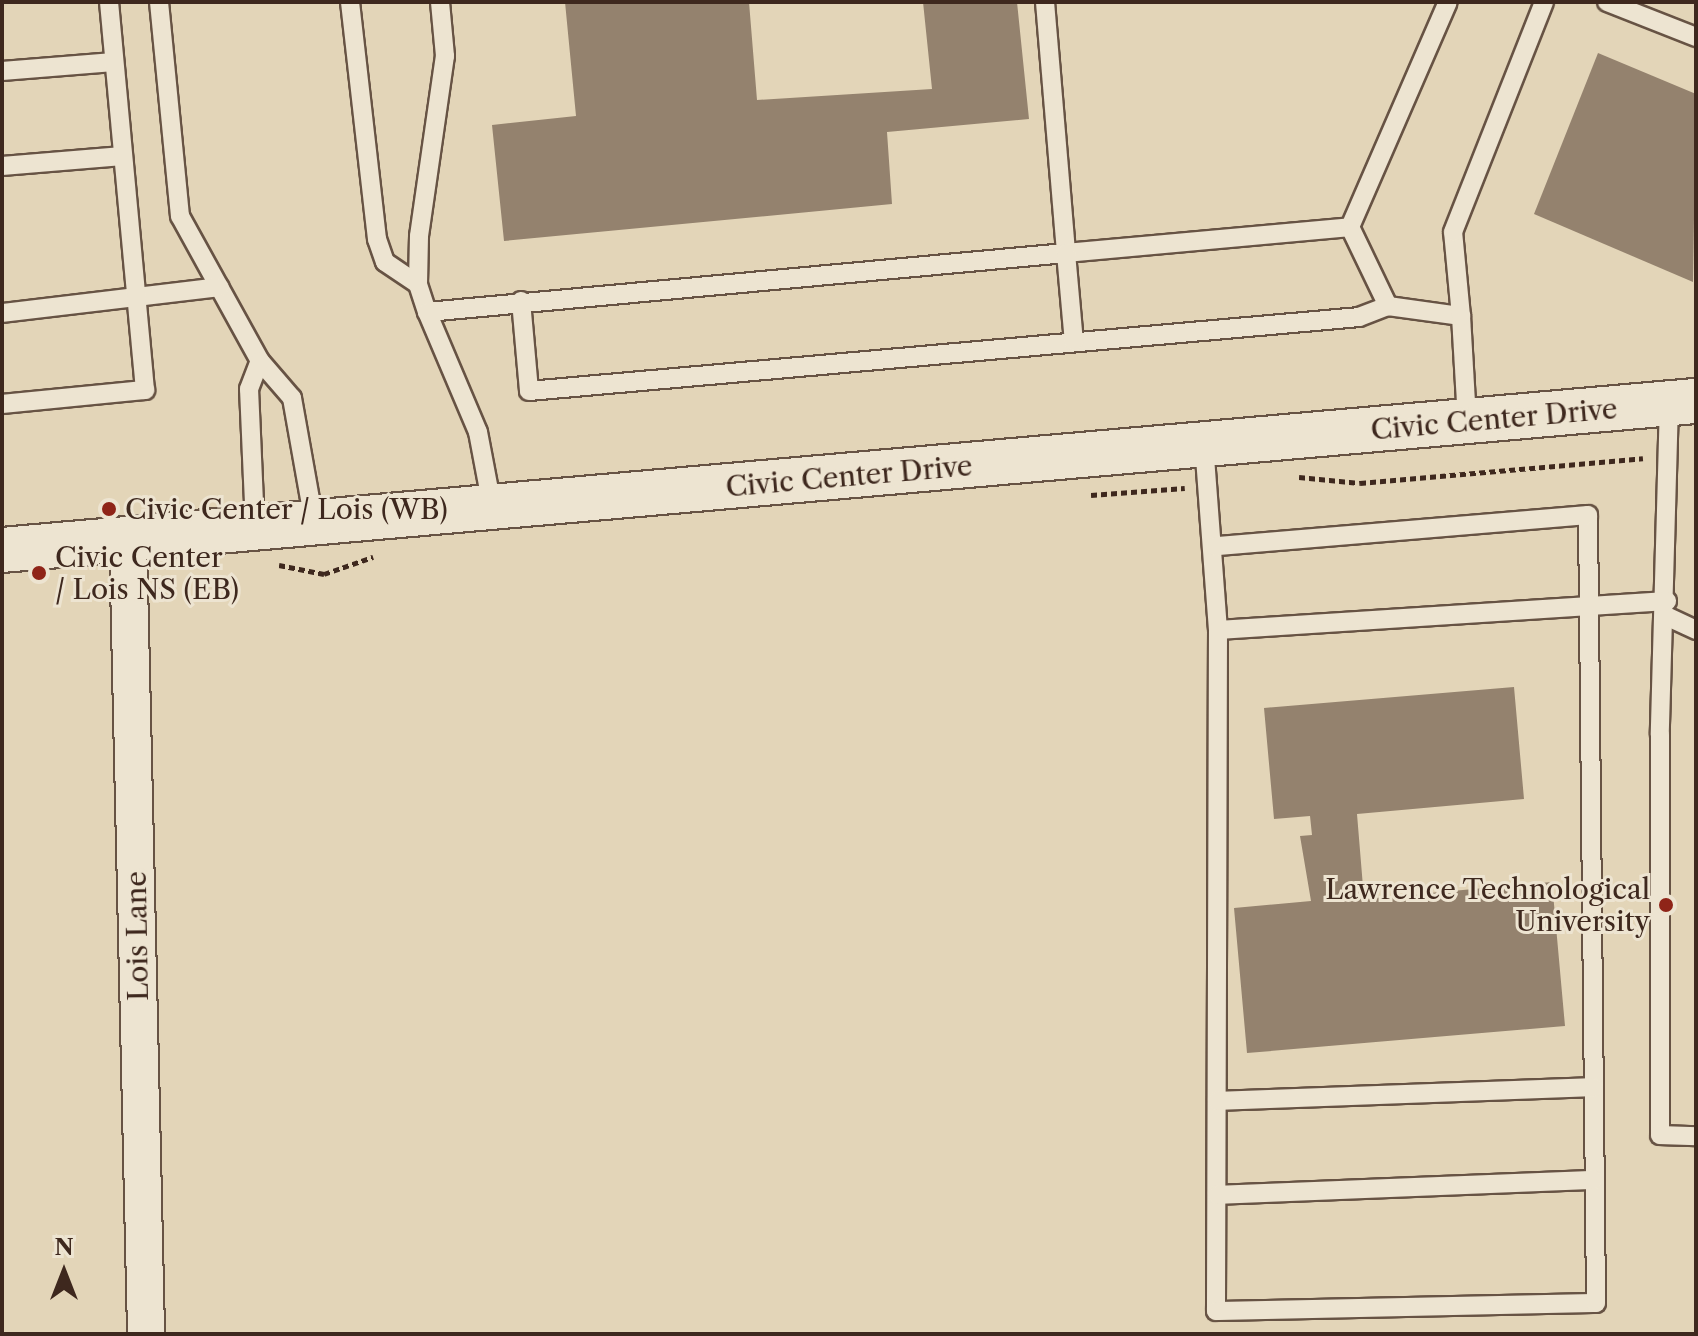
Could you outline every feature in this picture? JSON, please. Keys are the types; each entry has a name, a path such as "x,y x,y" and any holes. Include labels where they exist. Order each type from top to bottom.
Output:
{"street":[{"name":"Civic Center Drive","path":"2,550 1682,402"},
{"name":"Lois Lane","path":"128,538 146,1334"}],"lane":[{"path":"2,404 145,390 109,2"},
{"path":"159,2 180,216 260,361 292,398 301,424 314,521"},
{"path":"350,2 377,239 385,262 418,284"},
{"path":"440,2 445,56 418,284 478,432 492,506"},
{"path":"1045,2 1074,342"},
{"path":"1388,306 1350,227 1448,2"},
{"path":"1467,421 1453,232 1544,2"},
{"path":"1607,2 1696,37"},
{"path":"2,71 114,62"},
{"path":"2,166 123,156"},
{"path":"427,312 1350,227"},
{"path":"2,313 136,301 219,287"},
{"path":"521,301 529,391 1359,317 1388,306 1461,316"},
{"path":"255,526 249,389 260,361"},
{"path":"1682,402 1667,456 1666,608 1660,735 1660,1135 1696,1136"},
{"path":"1204,444 1215,546 1218,630 1216,1311 1596,1303 1588,515 1215,546"},
{"path":"1218,630 1589,601 1666,608 1696,630"},
{"path":"1217,1101 1594,1087"},
{"path":"1217,1195 1594,1180"}],"path":[{"path":"1287,478 1360,483 1667,456"},
{"path":"1082,496 1182,488"}],"building":[{"path":"565,2 749,2 757,100 932,89 923,2 1017,2 1029,119 887,132 892,204 504,241 492,125 576,116"},
{"path":"1598,53 1696,94 1693,282 1534,214"},
{"path":"1514,687 1524,799 1357,814 1364,899 1552,882 1565,1026 1247,1053 1234,908 1311,901 1300,836 1312,835 1310,816 1274,819 1264,708"}],"place":[{"name":"Civic Center / Lois (WB)","path":"109,509"},
{"name":"Civic Center / Lois NS (EB)","path":"39,573"},
{"name":"Lawrence Technological University","path":"1666,905"}]}
